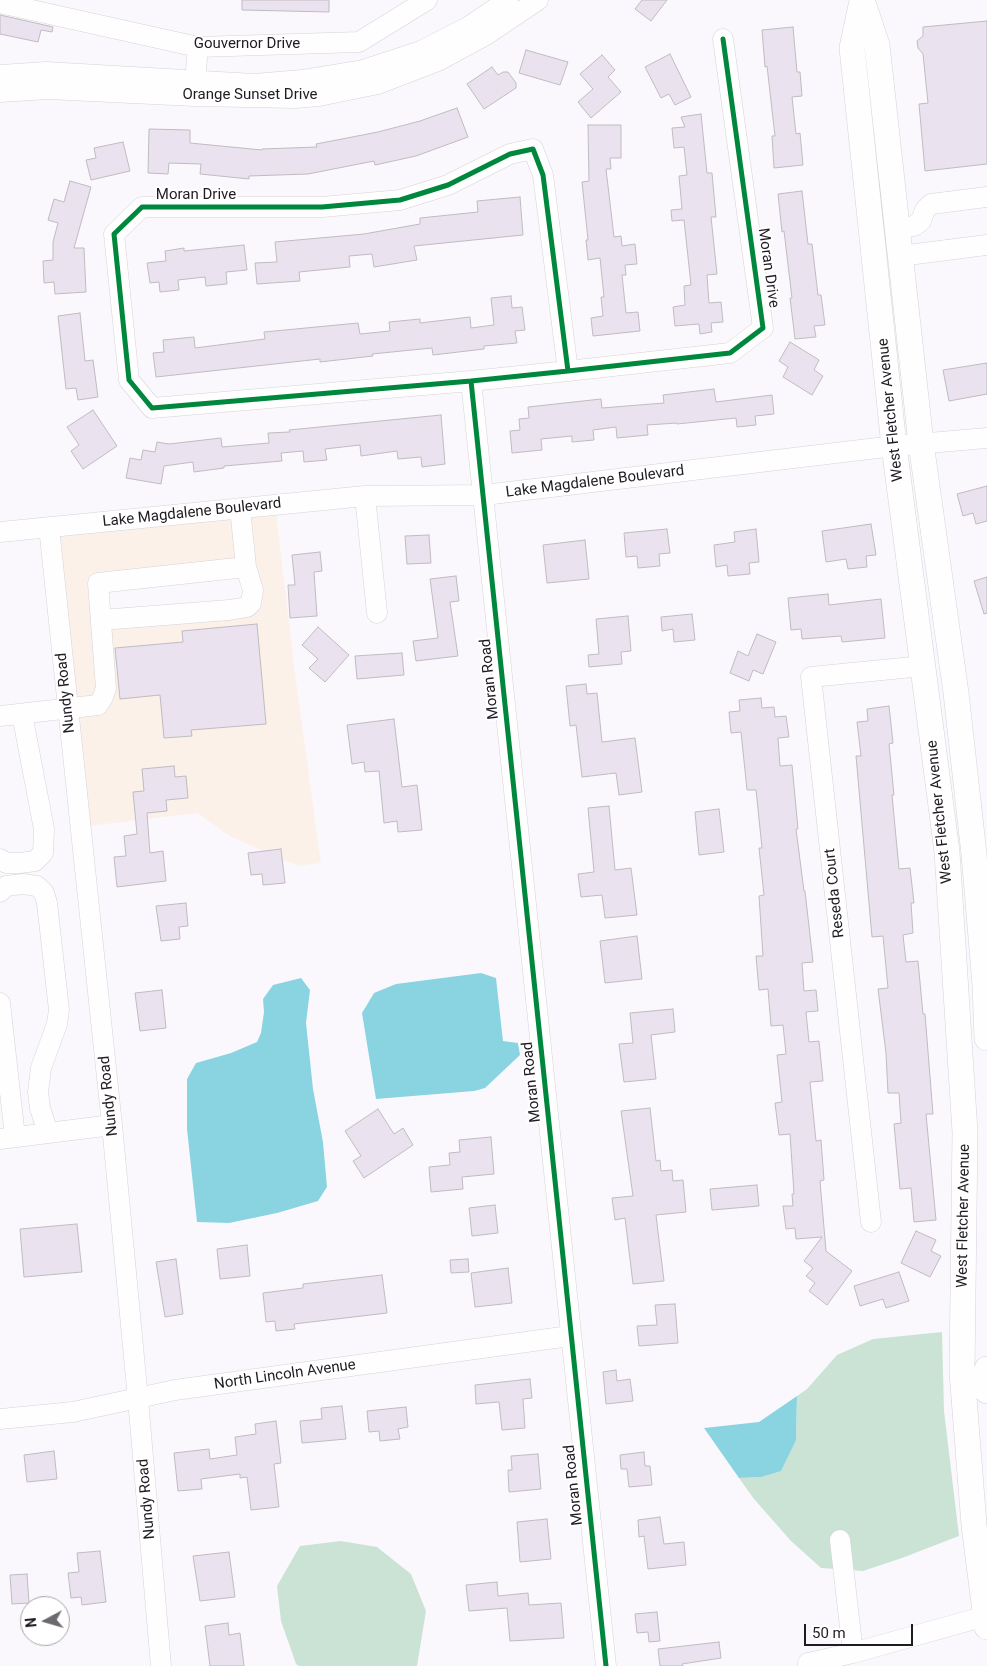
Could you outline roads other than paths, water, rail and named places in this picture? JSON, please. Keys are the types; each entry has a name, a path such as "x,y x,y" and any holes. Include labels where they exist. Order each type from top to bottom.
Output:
{"main road":[{"name":"West Fletcher Avenue","path":"866,0 877,45 897,229 912,254 921,443 956,693 973,845 985,985 987,1038"},
{"name":"West Fletcher Avenue","path":"866,0 852,48 894,446 946,852 965,1132 962,1372 974,1524 987,1627"},
{"path":"987,1369 987,1391"}],"street":[{"name":"Gouvernor Drive","path":"0,2 198,47 358,42 427,0"},
{"name":"Orange Sunset Drive","path":"0,76 46,72 194,89 295,98 319,96 378,84 438,61 486,35 523,2"},
{"name":"Moran Drive","path":"568,371 543,175 533,149 510,154 448,185 400,200 322,207 142,207 114,234 129,380 152,408 471,381 568,371 730,353 764,328 724,39"},
{"path":"194,89 198,47"},
{"name":"Orange Sunset Drive","path":"0,92 48,89 194,89"},
{"path":"987,197 931,204 925,210 912,254 987,245"},
{"path":"897,229 914,226 921,221"},
{"name":"Moran Road","path":"471,381 606,1666"},
{"name":"Lake Magdalene Boulevard","path":"0,532 365,496 484,495 894,446 987,438"},
{"path":"365,496 377,613"},
{"path":"101,620 247,607 251,603 253,590 246,567 240,508"},
{"name":"Nundy Road","path":"49,527 112,1125 161,1666"},
{"path":"0,716 98,705 103,698 106,688 98,583 246,567"},
{"name":"Reseda Court","path":"871,1222 811,677 923,666"},
{"path":"0,859 6,863 20,863 35,861 43,854 44,829 22,714"},
{"path":"0,892 6,886 24,884 38,886 44,893 47,903 59,1010 57,1024 41,1068 38,1092 40,1108 48,1133"},
{"path":"0,1004 8,1138 112,1125"},
{"name":"North Lincoln Avenue","path":"0,1419 73,1412 175,1390 570,1336"},
{"path":"840,1540 853,1653"},
{"path":"808,1666 808,1663 853,1653 987,1616"}],"water":[{"path":"481,973 496,978 503,1041 518,1043 520,1055 485,1088 474,1091 376,1099 362,1013 374,993 396,984"},
{"path":"301,978 310,990 306,1023 313,1089 323,1142 327,1187 318,1201 277,1213 229,1223 197,1222 187,1129 187,1079 196,1063 231,1053 257,1042 261,1033 264,1012 263,999 273,985"},
{"path":"797,1396 796,1440 781,1471 761,1477 739,1478 704,1428 759,1422"}]}
